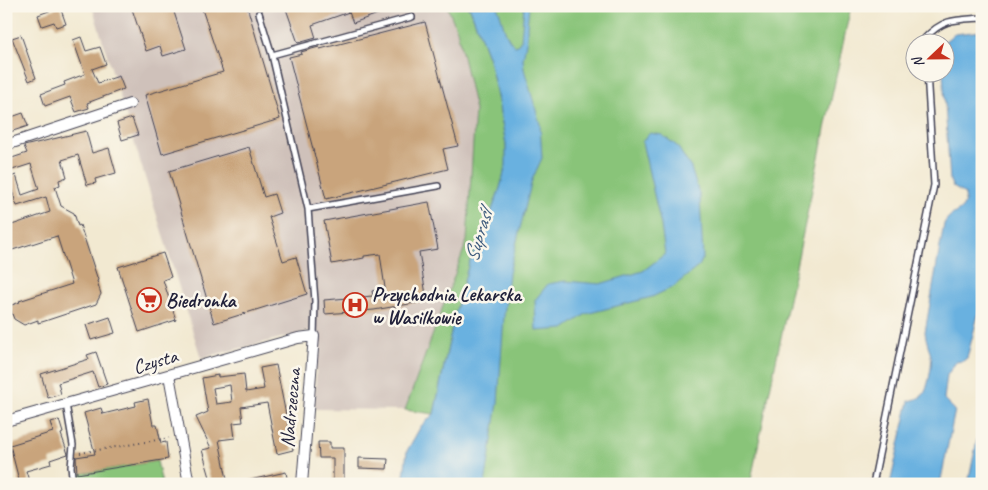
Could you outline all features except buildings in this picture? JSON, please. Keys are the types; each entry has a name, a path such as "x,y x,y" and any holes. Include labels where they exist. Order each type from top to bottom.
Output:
{"street":[{"path":"6,145 130,104"},
{"name":"Czysta","path":"6,421 298,338 314,336"},
{"name":"Nadrzeczna","path":"302,484 314,336"},
{"path":"169,375 189,484"}],"lane":[{"path":"259,13 272,55 308,208 316,301 314,336"},
{"path":"272,55 412,17"},
{"path":"930,32 935,27 947,21 982,18"},
{"path":"873,484 934,185 928,82"},
{"path":"308,208 438,186"},
{"path":"66,404 73,445 70,467 73,484"}],"path":[{"path":"72,454 169,438"}],"shaded area":[{"path":"92,6 447,6 457,30 475,110 467,241 405,410 315,409 317,329 201,358"}],"green space":[{"path":"447,6 466,6 470,8 489,59 506,144 507,165 485,229 469,263 454,318 434,414 405,410 467,241 475,110 457,30"},
{"path":"484,6 851,6 750,484 474,484 504,267 534,150"},
{"path":"157,461 162,484 80,484 78,474"}],"water":[{"path":"466,6 497,6 508,38 515,46 521,40 524,6 529,6 527,38 523,59 524,69 540,124 542,158 532,180 509,273 498,403 485,484 403,484 407,451 421,426 434,414 454,318 469,263 485,229 506,165 506,144 489,59 470,8"},
{"path":"982,31 982,299 967,358 956,362 947,375 944,399 955,410 940,484 890,484 909,401 923,395 930,376 931,359 925,332 944,224 947,219 961,209 965,201 965,194 953,187 950,181 944,82 956,82 956,34"},
{"path":"650,133 662,135 677,146 691,168 700,197 703,258 699,266 673,287 652,297 586,314 564,329 536,331 535,300 548,284 565,281 600,284 643,271 665,254 661,225 642,142"},
{"path":"982,422 982,484 968,484 980,425"}],"place":[{"name":"Biedronka","path":"149,300"},
{"name":"Przychodnia Lekarska w Wasilkowie","path":"355,305"}],"water label":[{"name":"Supraśl","path":"478,236"}]}
